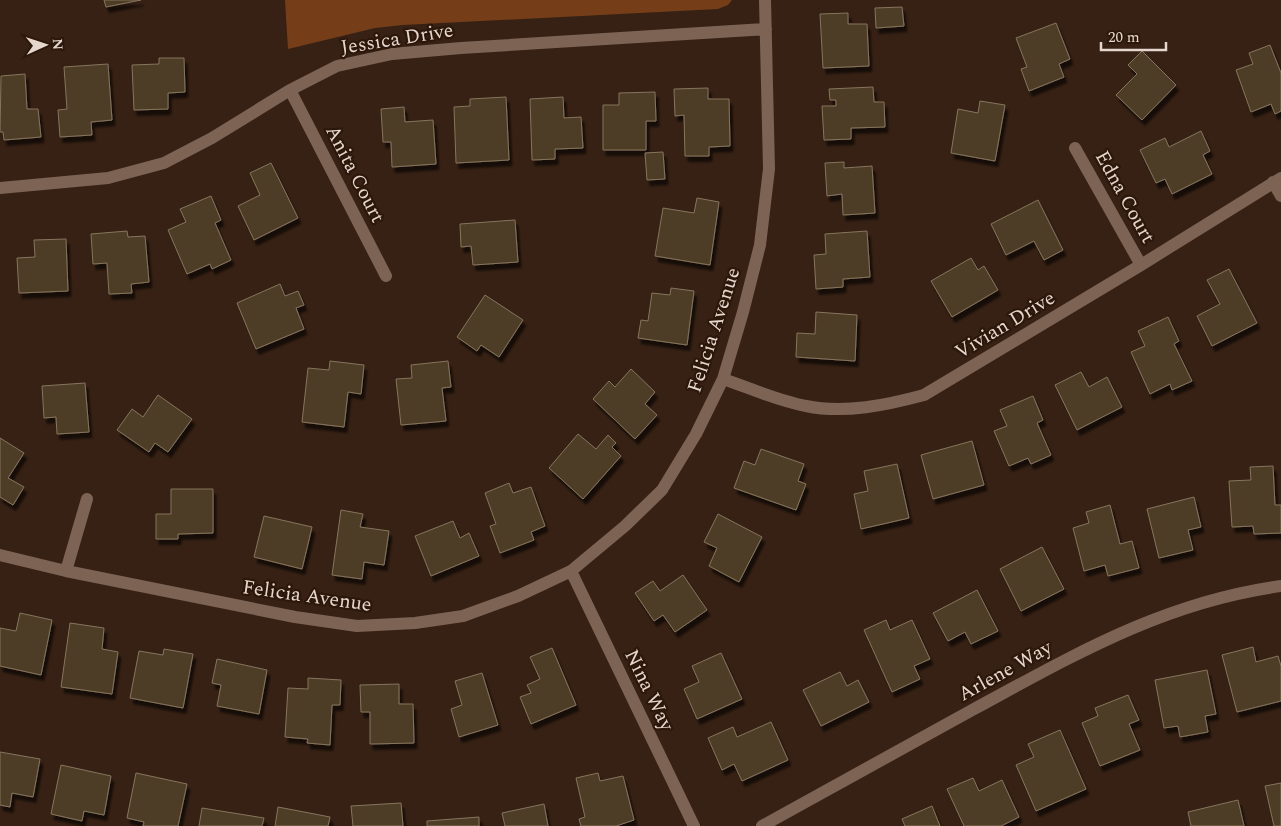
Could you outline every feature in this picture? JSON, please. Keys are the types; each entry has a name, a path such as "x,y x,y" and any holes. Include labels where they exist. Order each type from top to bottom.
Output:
{"street":[{"name":"Felicia Avenue","path":"0,555 66,571 295,618 357,626 415,623 463,616 518,596 571,571 625,526 662,490 696,434 722,379 744,312 760,245 768,178 765,0"},
{"name":"Jessica Drive","path":"0,188 108,178 164,163 212,138 290,90 337,66 392,54 766,29"},
{"name":"Anita Court","path":"290,90 386,276"},
{"name":"Edna Court","path":"1075,148 1141,265"},
{"name":"Vivian Drive","path":"722,379 807,406 852,408 890,404 924,395 1141,265 1277,180"},
{"path":"1277,180 1281,196"},
{"path":"66,571 87,499"},
{"name":"Nina Way","path":"571,571 694,826"},
{"name":"Arlene Way","path":"762,826 1081,651 1165,614 1239,592 1281,586"}],"shaded area":[{"path":"285,0 732,0 728,5 718,9 375,28 288,49"}],"building":[{"path":"104,0 141,0 106,7"},
{"path":"902,7 904,26 876,28 875,8"},
{"path":"848,13 848,24 867,24 869,66 823,68 820,14"},
{"path":"1056,23 1070,59 1059,64 1064,77 1029,91 1021,69 1027,67 1016,38"},
{"path":"1270,45 1281,73 1281,111 1275,114 1271,104 1251,112 1236,70 1253,64 1249,53"},
{"path":"1142,51 1176,85 1142,120 1116,95 1137,74 1128,65"},
{"path":"159,58 184,58 185,92 168,93 168,109 134,110 132,65 159,64"},
{"path":"108,64 112,120 91,122 92,135 60,137 58,110 67,109 64,67"},
{"path":"25,74 27,109 38,109 41,137 4,140 3,132 0,132 1,76"},
{"path":"873,87 874,102 884,102 885,127 851,128 851,139 824,140 822,106 836,106 836,100 830,100 829,89"},
{"path":"708,88 708,99 729,99 730,146 709,147 709,156 685,156 684,115 675,116 674,89"},
{"path":"655,92 656,121 646,121 646,150 603,150 603,105 619,105 619,93"},
{"path":"506,97 509,160 456,163 454,107 470,106 470,99"},
{"path":"563,97 564,118 581,117 583,148 555,149 555,159 532,160 530,99"},
{"path":"980,101 1005,105 995,161 951,153 958,109 978,113"},
{"path":"404,107 405,122 433,120 436,164 392,167 391,142 383,142 381,109"},
{"path":"1201,131 1210,151 1203,155 1212,174 1172,194 1165,179 1156,183 1140,150 1165,138 1169,147"},
{"path":"663,152 665,179 647,180 645,153"},
{"path":"844,162 844,168 872,166 875,213 843,215 842,194 827,196 825,163"},
{"path":"271,163 298,218 254,240 238,206 260,195 250,173"},
{"path":"211,196 221,220 215,223 231,260 212,269 210,264 187,274 168,230 186,222 180,209"},
{"path":"697,198 719,202 710,265 655,256 663,208 694,213"},
{"path":"1038,200 1063,250 1044,260 1034,241 1006,255 991,224"},
{"path":"515,220 518,262 473,265 471,246 461,247 460,224"},
{"path":"127,231 128,237 145,236 149,282 131,284 132,293 109,294 107,263 93,264 91,234"},
{"path":"867,231 870,277 843,279 843,287 816,289 814,255 826,254 825,234"},
{"path":"66,239 68,291 19,293 17,258 35,257 34,240"},
{"path":"971,258 978,270 984,266 998,290 952,317 931,281"},
{"path":"1229,269 1257,323 1212,346 1197,316 1220,304 1207,280"},
{"path":"280,284 285,296 298,291 304,305 296,308 304,329 256,349 237,303"},
{"path":"671,288 694,291 687,345 638,338 641,320 648,321 652,293 670,295"},
{"path":"485,295 523,320 499,357 481,345 477,351 457,337"},
{"path":"816,312 857,315 855,361 796,357 797,333 815,334"},
{"path":"1168,317 1179,341 1174,344 1192,381 1172,390 1170,384 1150,394 1131,352 1145,346 1138,331"},
{"path":"330,361 364,365 361,394 348,392 344,427 302,422 308,368 329,370"},
{"path":"448,361 451,387 442,388 446,421 401,425 396,379 412,378 411,365"},
{"path":"631,369 655,392 645,404 657,415 635,439 593,399 609,381 615,387"},
{"path":"1081,372 1089,387 1107,377 1122,407 1077,430 1055,385"},
{"path":"85,383 89,432 57,434 56,417 44,418 42,386"},
{"path":"158,395 192,419 168,452 155,443 149,452 117,430 132,409 143,417"},
{"path":"1033,396 1043,420 1037,423 1051,455 1031,464 1028,458 1009,466 994,431 1007,426 1000,410"},
{"path":"578,434 596,449 608,435 616,443 612,447 621,456 583,499 549,468"},
{"path":"0,438 24,453 8,478 24,487 13,505 0,497"},
{"path":"972,441 984,485 933,499 921,455"},
{"path":"761,449 804,464 798,481 806,484 796,510 734,488 744,461 755,465"},
{"path":"897,464 909,518 861,529 854,494 868,491 864,471"},
{"path":"1273,466 1275,505 1281,505 1281,533 1254,534 1253,526 1232,527 1229,481 1251,480 1250,467"},
{"path":"509,483 513,493 531,487 545,526 531,532 534,540 500,553 490,526 496,524 485,493"},
{"path":"171,489 213,489 213,533 178,534 178,539 156,539 156,514 171,514"},
{"path":"1194,497 1201,527 1188,530 1193,550 1159,558 1147,509"},
{"path":"1110,505 1120,544 1132,541 1139,568 1108,576 1105,565 1084,571 1073,528 1089,523 1086,512"},
{"path":"341,510 363,514 360,527 389,531 384,565 364,562 362,579 332,575"},
{"path":"718,514 762,537 739,582 709,566 717,548 704,542"},
{"path":"264,516 312,527 302,569 254,557"},
{"path":"453,521 460,538 469,533 479,556 431,576 415,536"},
{"path":"1042,547 1064,589 1021,611 1000,569"},
{"path":"683,575 707,610 675,632 663,615 654,621 635,593 653,581 660,591"},
{"path":"977,590 998,631 971,644 965,632 948,641 933,613"},
{"path":"20,613 52,620 41,675 0,666 0,628 16,631"},
{"path":"886,620 890,630 912,620 930,659 914,666 920,679 892,692 864,630"},
{"path":"70,623 104,628 102,649 118,652 112,694 61,687"},
{"path":"1253,647 1256,662 1278,656 1281,666 1281,701 1237,712 1222,655"},
{"path":"552,648 576,705 531,724 520,697 531,693 527,685 540,679 530,657"},
{"path":"164,649 193,654 183,708 130,698 139,651 163,655"},
{"path":"721,653 742,699 697,719 684,689 699,682 692,666"},
{"path":"217,659 267,670 259,714 217,706 221,685 212,683"},
{"path":"1207,670 1216,714 1205,716 1208,732 1180,737 1178,726 1164,728 1155,680"},
{"path":"840,672 847,686 858,680 869,702 821,726 803,690"},
{"path":"482,673 498,725 459,737 451,709 462,705 455,681"},
{"path":"308,678 341,680 340,705 332,705 330,745 307,743 308,739 285,737 288,688 308,689"},
{"path":"399,684 399,704 413,704 414,743 370,744 370,712 361,712 360,685"},
{"path":"1128,695 1139,720 1129,724 1140,750 1100,766 1082,723 1098,716 1095,708"},
{"path":"771,722 788,760 742,781 734,764 722,770 708,738 733,727 737,737"},
{"path":"1060,730 1086,789 1036,811 1016,765 1034,757 1028,744"},
{"path":"0,752 40,759 33,797 12,793 10,807 0,805"},
{"path":"61,765 111,776 104,815 84,811 82,821 51,814"},
{"path":"136,773 187,784 178,826 143,826 144,822 127,818"},
{"path":"598,773 600,781 623,776 634,820 616,826 581,826 579,819 585,817 576,778"},
{"path":"973,778 979,791 1002,780 1019,817 1001,826 964,826 947,789"},
{"path":"1281,783 1281,826 1274,826 1265,786"},
{"path":"1238,800 1244,826 1191,826 1188,812"},
{"path":"401,803 403,826 353,826 351,806"},
{"path":"544,804 548,826 505,826 502,813"},
{"path":"932,806 940,826 905,826 902,819"},
{"path":"278,807 330,817 328,826 275,826"},
{"path":"202,808 264,818 262,826 199,826"},
{"path":"479,817 479,826 427,826 427,821"}]}
